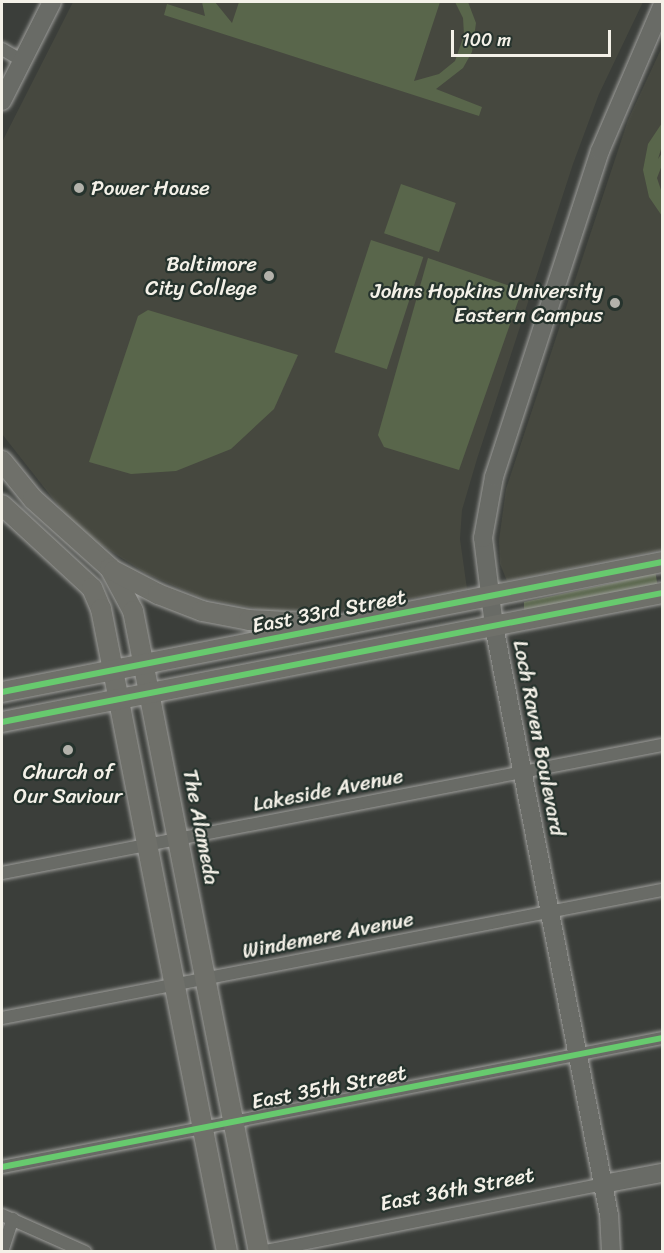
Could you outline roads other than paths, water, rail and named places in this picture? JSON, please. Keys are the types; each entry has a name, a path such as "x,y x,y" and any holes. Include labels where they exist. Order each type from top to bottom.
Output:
{"main road":[{"path":"2,101 52,2"},
{"name":"Loch Raven Boulevard","path":"611,1251 603,1184 494,626 483,538 494,477 600,151 663,6"},
{"name":"The Alameda","path":"2,460 26,491 110,568 133,611 260,1251"},
{"path":"3,509 92,588 101,609 228,1251"},
{"name":"East 33rd Street","path":"2,692 663,562"},
{"path":"110,568 158,594 202,611 266,621 356,622"},
{"path":"2,722 663,593"},
{"name":"East 36th Street","path":"603,1184 663,1173"}],"street":[{"path":"2,49 23,61"},
{"path":"3,509 26,491"},
{"name":"Lakeside Avenue","path":"2,873 663,745"},
{"name":"Windemere Avenue","path":"2,1018 663,890"},
{"name":"East 35th Street","path":"2,1167 663,1038"},
{"name":"East 36th Street","path":"260,1251 603,1184"},
{"path":"2,1251 7,1217 85,1251"}],"place":[{"name":"Power House","path":"79,188"},
{"name":"Baltimore City College","path":"269,276"},
{"name":"Johns Hopkins University Eastern Campus","path":"615,303"},
{"name":"Church of Our Saviour","path":"68,750"}]}
